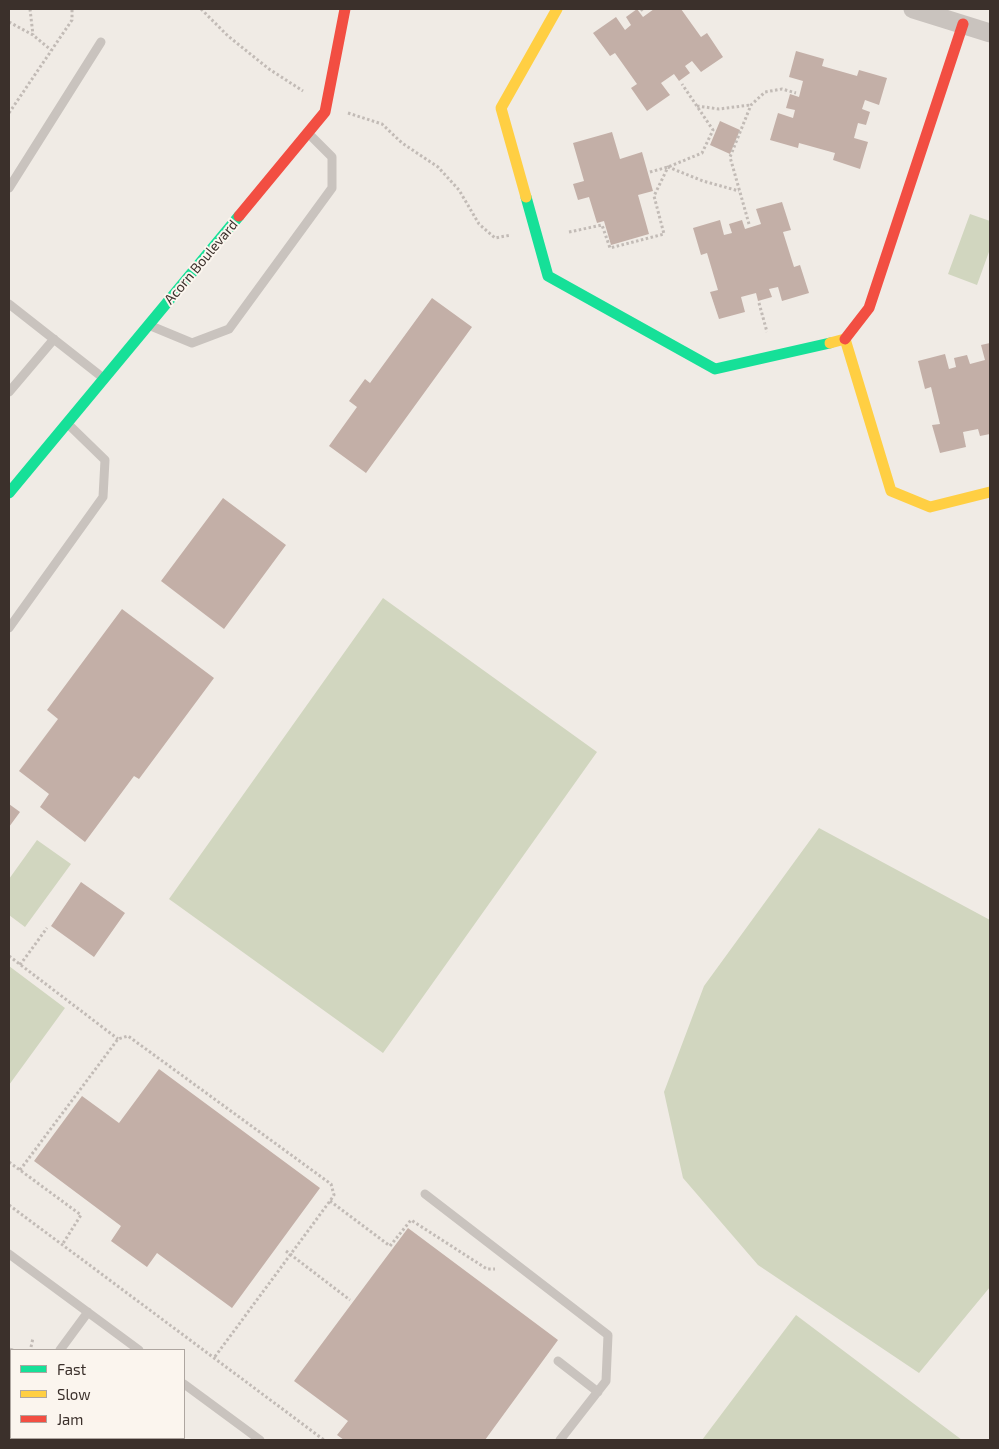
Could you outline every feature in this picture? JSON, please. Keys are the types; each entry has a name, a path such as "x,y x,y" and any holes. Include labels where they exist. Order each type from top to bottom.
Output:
{"street":[{"name":"Acorn Boulevard","path":"9,493 325,112 345,9"},
{"path":"557,9 501,108 548,276 715,369 845,339 869,308 963,24"},
{"path":"913,9 990,33"},
{"path":"845,339 891,491 930,507 990,492"}],"lane":[{"path":"9,188 101,42"},
{"path":"149,325 192,343 229,329 332,188 332,157 308,133"},
{"path":"9,304 104,379"},
{"path":"9,392 54,339"},
{"path":"9,628 103,497 105,460 67,423"},
{"path":"425,1194 608,1335 606,1381 560,1440"},
{"path":"9,1254 138,1349"},
{"path":"61,1349 88,1312"},
{"path":"558,1361 598,1392"},
{"path":"185,1385 260,1440"}],"path":[{"path":"30,9 33,35"},
{"path":"9,113 72,20 72,9"},
{"path":"200,9 228,36 269,68 306,92"},
{"path":"9,22 33,35 51,50"},
{"path":"650,172 702,153 713,130 682,84"},
{"path":"748,224 730,156 751,105 765,92 782,89 796,93"},
{"path":"697,106 719,109 751,105"},
{"path":"343,112 382,124 402,142 438,167 459,190 479,224 495,238 516,233"},
{"path":"668,167 739,191"},
{"path":"569,232 602,225 610,248 664,234 654,196 668,167"},
{"path":"20,965 47,928"},
{"path":"9,956 118,1039"},
{"path":"20,1170 118,1039 128,1036 331,1184 334,1195 330,1201 214,1358"},
{"path":"9,1162 81,1215 62,1245"},
{"path":"330,1201 390,1246 411,1220 487,1269 500,1268 508,1258"},
{"path":"9,1205 324,1440"},
{"path":"286,1251 350,1300"},
{"path":"31,1347 33,1338"}],"green space":[{"path":"970,214 990,221 990,249 977,285 948,274"},
{"path":"383,598 597,752 383,1053 169,899"},
{"path":"819,828 990,920 990,1287 919,1373 758,1265 683,1178 664,1092 704,986"},
{"path":"37,840 71,864 25,927 9,915 9,879"},
{"path":"9,966 65,1008 9,1085"},
{"path":"796,1315 962,1440 702,1440"}],"building":[{"path":"637,9 643,17 654,9 681,9 701,37 707,33 723,57 701,72 692,61 685,66 690,73 679,81 674,74 661,83 670,95 647,111 631,88 637,84 615,53 610,56 593,33 616,17 625,30 631,25 626,17"},
{"path":"796,51 824,59 822,66 857,76 859,70 887,78 879,105 865,100 862,109 870,112 866,125 858,123 854,138 868,142 860,169 833,160 835,153 799,143 798,148 770,140 778,113 793,118 795,110 786,108 790,94 799,97 803,81 789,77"},
{"path":"720,121 740,130 730,154 710,145"},
{"path":"612,132 620,159 642,152 653,191 638,195 649,234 611,245 604,221 597,223 589,197 578,200 573,184 584,181 573,143"},
{"path":"782,202 791,230 783,232 794,267 800,265 809,293 782,301 778,287 769,289 772,297 758,301 756,293 741,297 745,312 719,319 710,292 718,290 707,253 701,255 693,228 720,220 724,235 732,233 729,224 742,220 745,229 761,224 756,209"},
{"path":"432,298 472,327 366,473 329,446 357,407 349,401 365,379 370,383"},
{"path":"990,343 990,434 980,436 978,429 963,432 966,447 940,453 932,425 940,424 931,387 925,389 918,361 945,354 949,369 956,367 954,358 967,355 970,364 985,360 981,345"},
{"path":"223,498 286,545 224,629 161,581"},
{"path":"122,609 214,678 139,779 134,776 85,842 40,807 49,794 19,771 58,719 47,710"},
{"path":"9,804 20,812 9,827"},
{"path":"81,882 125,913 94,957 51,926"},
{"path":"159,1069 320,1188 232,1308 157,1253 147,1267 111,1241 121,1226 34,1161 82,1096 119,1123"},
{"path":"408,1228 558,1340 485,1440 344,1440 337,1435 348,1421 294,1381"}],"traffic: fast":[{"path":"526,197 548,276 715,369 830,343"},
{"path":"9,493 239,216"}],"traffic: slow":[{"path":"526,197 501,108 557,9"},
{"path":"830,343 845,339 891,491 930,507 990,492"}],"traffic: jam":[{"path":"239,216 325,112 345,9"},
{"path":"845,339 869,308 963,24"}]}
